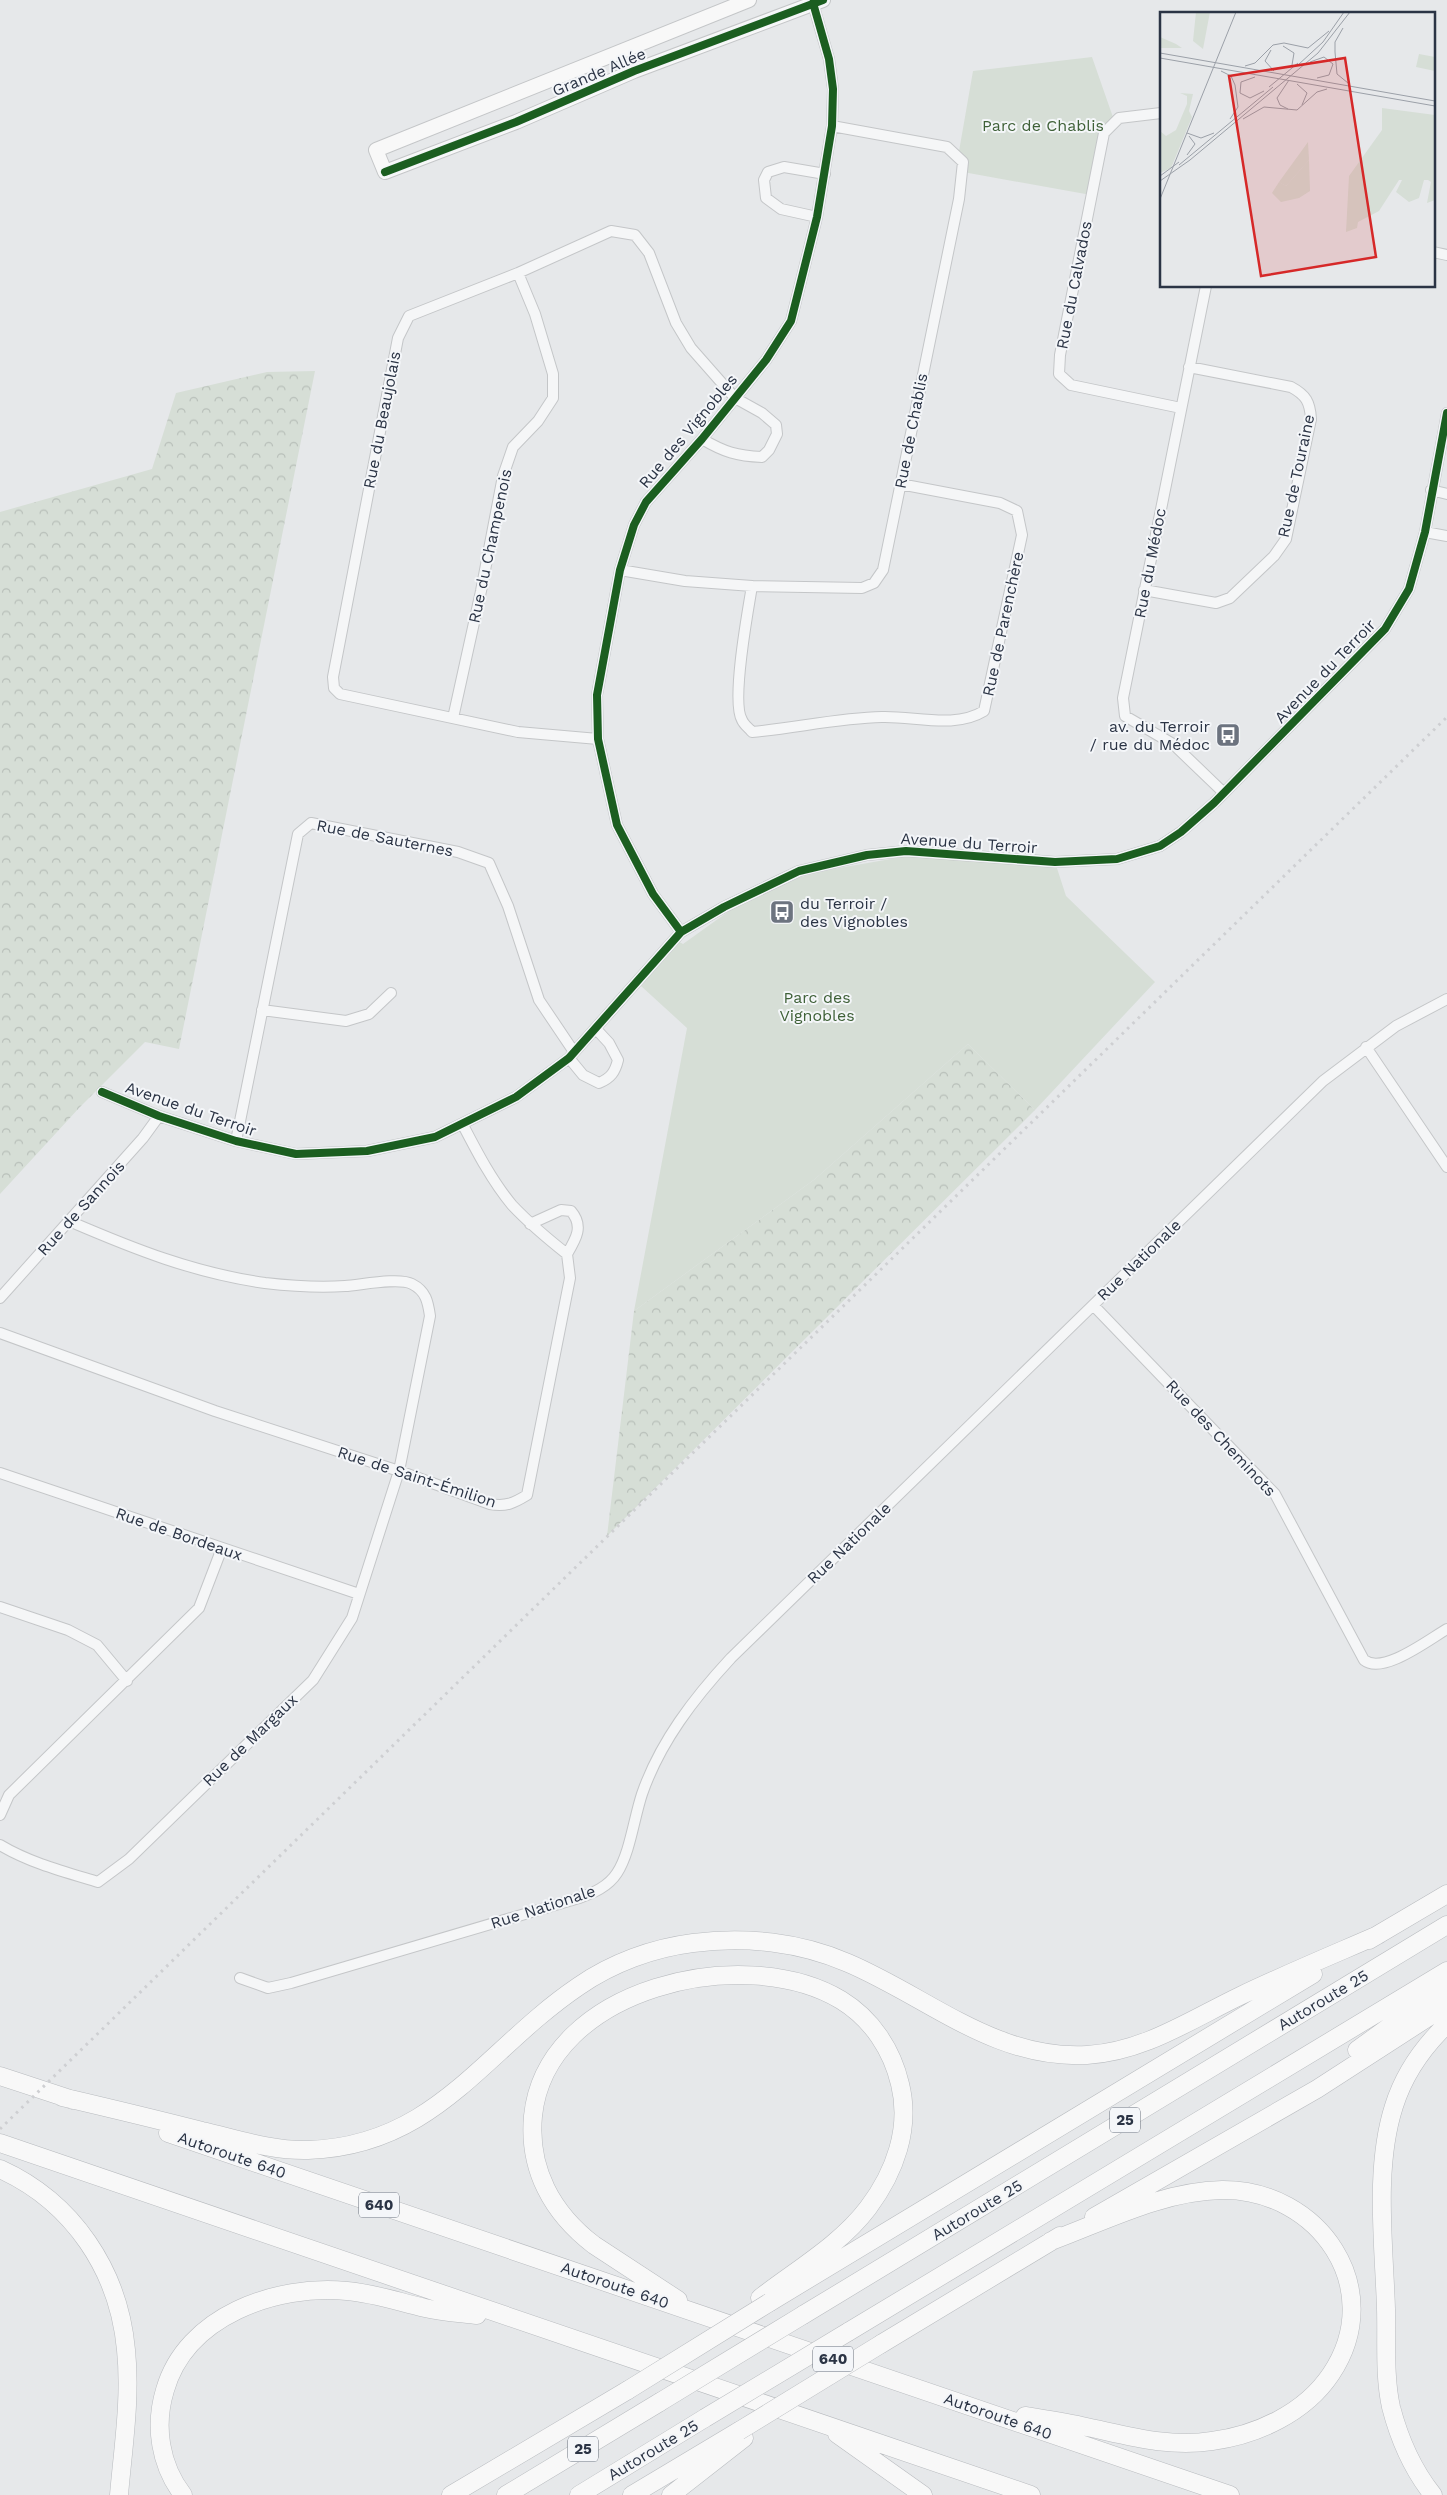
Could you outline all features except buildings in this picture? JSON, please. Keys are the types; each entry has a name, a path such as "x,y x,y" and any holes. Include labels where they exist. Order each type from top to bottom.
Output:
{"highway":[{"path":"765,2300 1447,1894"},
{"name":"Autoroute 25","path":"506,2495 1447,1925"},
{"path":"62,2097 272,2147 320,2149 368,2141 405,2126 437,2106 541,2014 593,1977 626,1961 657,1950 722,1940 784,1944 832,1957 877,1977 970,2028 1018,2048 1051,2054 1097,2054 1121,2050 1157,2038 1240,1996 1378,1934"},
{"name":"Autoroute 25","path":"579,2495 1447,1971"},
{"path":"452,2495 628,2390 725,2329 765,2300 835,2242 858,2220 874,2198 889,2174 899,2148 904,2112 901,2089 893,2062 880,2037 854,2009 829,1994 799,1983 753,1976 720,1976 689,1980 652,1990 616,2005 592,2020 572,2036 553,2059 541,2085 534,2110 532,2138 540,2178 551,2202 570,2225 594,2245 697,2312"},
{"path":"1171,2172 1292,2096 1447,1985"},
{"path":"671,2495 744,2433 785,2404 1051,2242 1317,2089 1447,2005"},
{"path":"1433,2495 1419,2475 1402,2441 1388,2390 1383,2175 1388,2130 1399,2093 1417,2059 1447,2024"},
{"name":"Autoroute 640","path":"0,2076 1230,2495"},
{"path":"0,2143 1031,2495"},
{"path":"0,2169 32,2185 70,2218 96,2252 113,2289 123,2327 127,2364 120,2495"},
{"path":"969,2406 1083,2426 1158,2442 1187,2444 1212,2442 1262,2427 1297,2409 1324,2383 1342,2354 1350,2315 1349,2292 1344,2270 1334,2250 1321,2231 1303,2214 1281,2201 1258,2194 1234,2191 1193,2193 1165,2199 1051,2242"},
{"path":"183,2495 169,2471 161,2442 159,2421 165,2389 173,2369 186,2349 208,2329 233,2313 281,2295 310,2290 332,2290 378,2296 426,2308 518,2321"},
{"path":"822,2424 923,2495"},
{"path":"632,2495 744,2433"}],"street":[{"name":"Grande Allée","path":"749,0 376,150 385,172 516,122 634,71 816,1"},
{"name":"Rue des Vignobles","path":"681,932 653,894 617,825 598,739 597,694 620,570 634,525 646,502 736,398 766,360 791,321 817,217 832,126 833,89 829,59 816,1"},
{"name":"Rue du Calvados","path":"1160,114 1119,118 1104,133 1060,355 1059,374 1071,385 1181,408"},
{"name":"Rue de Chablis","path":"620,570 685,581 752,586 862,588 874,584 884,570 959,199 963,162 947,147 832,126"},
{"path":"817,217 781,209 766,198 764,180 768,172 784,167 825,174"},
{"name":"Rue du Beaujolais","path":"598,739 518,732 340,694 334,688 333,676 398,338 410,316 518,273 612,231 635,235 649,253 676,323 691,348 736,398 762,412 776,425 777,434 769,450 762,456 743,456 722,451 702,439"},
{"path":"1434,252 1447,254"},
{"name":"Rue du Champenois","path":"453,718 481,591 503,476 512,448 538,421 553,398 554,374 535,314 518,273"},
{"name":"Rue du Médoc","path":"1206,288 1123,698 1125,716 1173,744 1224,793"},
{"name":"Rue de Touraine","path":"1144,590 1216,603 1230,598 1274,556 1286,539 1309,428 1310,404 1302,393 1297,390 1190,367"},
{"name":"Avenue du Terroir","path":"102,1092 159,1116 236,1141 296,1154 367,1150 435,1137 463,1125 516,1097 572,1055 681,932 724,907 799,871 867,855 916,851 1046,862 1118,859 1160,846 1181,832 1224,793 1386,630 1409,589 1425,532 1431,490 1447,413"},
{"name":"Rue de Parenchère","path":"752,586 742,648 739,705 741,720 752,732 787,729 821,722 883,717 963,720 984,711 1022,535 1017,511 1000,503 900,484"},
{"path":"1431,490 1447,494"},
{"path":"1425,532 1447,536"},
{"name":"Rue de Sauternes","path":"236,1141 298,834 311,823 458,852 489,863 508,906 539,1000 572,1055"},
{"path":"262,1010 346,1021 369,1014 391,993"},
{"name":"Rue Nationale","path":"240,1978 268,1988 291,1983 579,1898 598,1890 608,1883 622,1863 642,1793 653,1767 676,1726 703,1689 731,1658 1323,1081 1366,1046 1447,998"},
{"path":"572,1055 583,1075 599,1083 609,1078 615,1071 618,1060 609,1043 596,1029"},
{"path":"1366,1046 1447,1167"},
{"name":"Rue de Sannois","path":"0,1298 143,1138 159,1116"},
{"path":"463,1125 485,1166 511,1203 530,1224 567,1254 579,1226 577,1217 571,1211 562,1210 530,1224"},
{"name":"Rue de Margaux","path":"0,1845 17,1855 98,1882 114,1872 313,1680 352,1618 399,1471 430,1316 426,1296 412,1284 384,1282 328,1286 265,1283 194,1269 139,1252 70,1221"},
{"name":"Rue de Saint-Émilion","path":"0,1333 215,1411 502,1506 514,1504 527,1495 570,1278 567,1254"},
{"name":"Rue des Cheminots","path":"1092,1305 1275,1494 1357,1651 1364,1660 1371,1664 1387,1663 1447,1629"},
{"name":"Rue de Bordeaux","path":"0,1473 359,1594"},
{"path":"0,1815 9,1795 127,1681 199,1608 222,1548"},
{"path":"0,1607 68,1630 97,1645 127,1681"}],"green space":[{"name":"Parc de Chablis","path":"1092,57 1115,123 1104,133 1091,195 963,172 958,157 973,71"},
{"path":"315,371 179,1049 145,1042 79,1108 0,1194 0,512 152,469 176,393 267,372"},
{"name":"Parc des Vignobles","path":"908,856 1055,862 1066,896 1155,982 1035,1110 968,1044 815,1179 634,1311 687,1028 641,986 676,940 683,944 764,886 833,869"},
{"path":"968,1044 1035,1110 607,1536 634,1311 815,1179"}],"railway":[{"path":"0,2129 1447,717"}],"cycle path":[{"path":"385,172 516,122 634,71 823,0"},
{"path":"681,932 653,894 617,825 598,739 597,695 620,570 634,525 646,502 702,439 766,360 791,321 817,217 832,126 833,89 829,59 813,3"},
{"path":"102,1092 159,1116 236,1141 296,1154 367,1151 435,1137 516,1097 569,1058 681,932 724,907 799,871 867,855 906,851 1055,862 1117,859 1160,846 1181,832 1214,803 1385,629 1409,589 1425,532 1447,413"}],"place":[{"name":"av. du Terroir / rue du Médoc","path":"1228,735"},
{"name":"du Terroir / des Vignobles","path":"782,912"}]}
